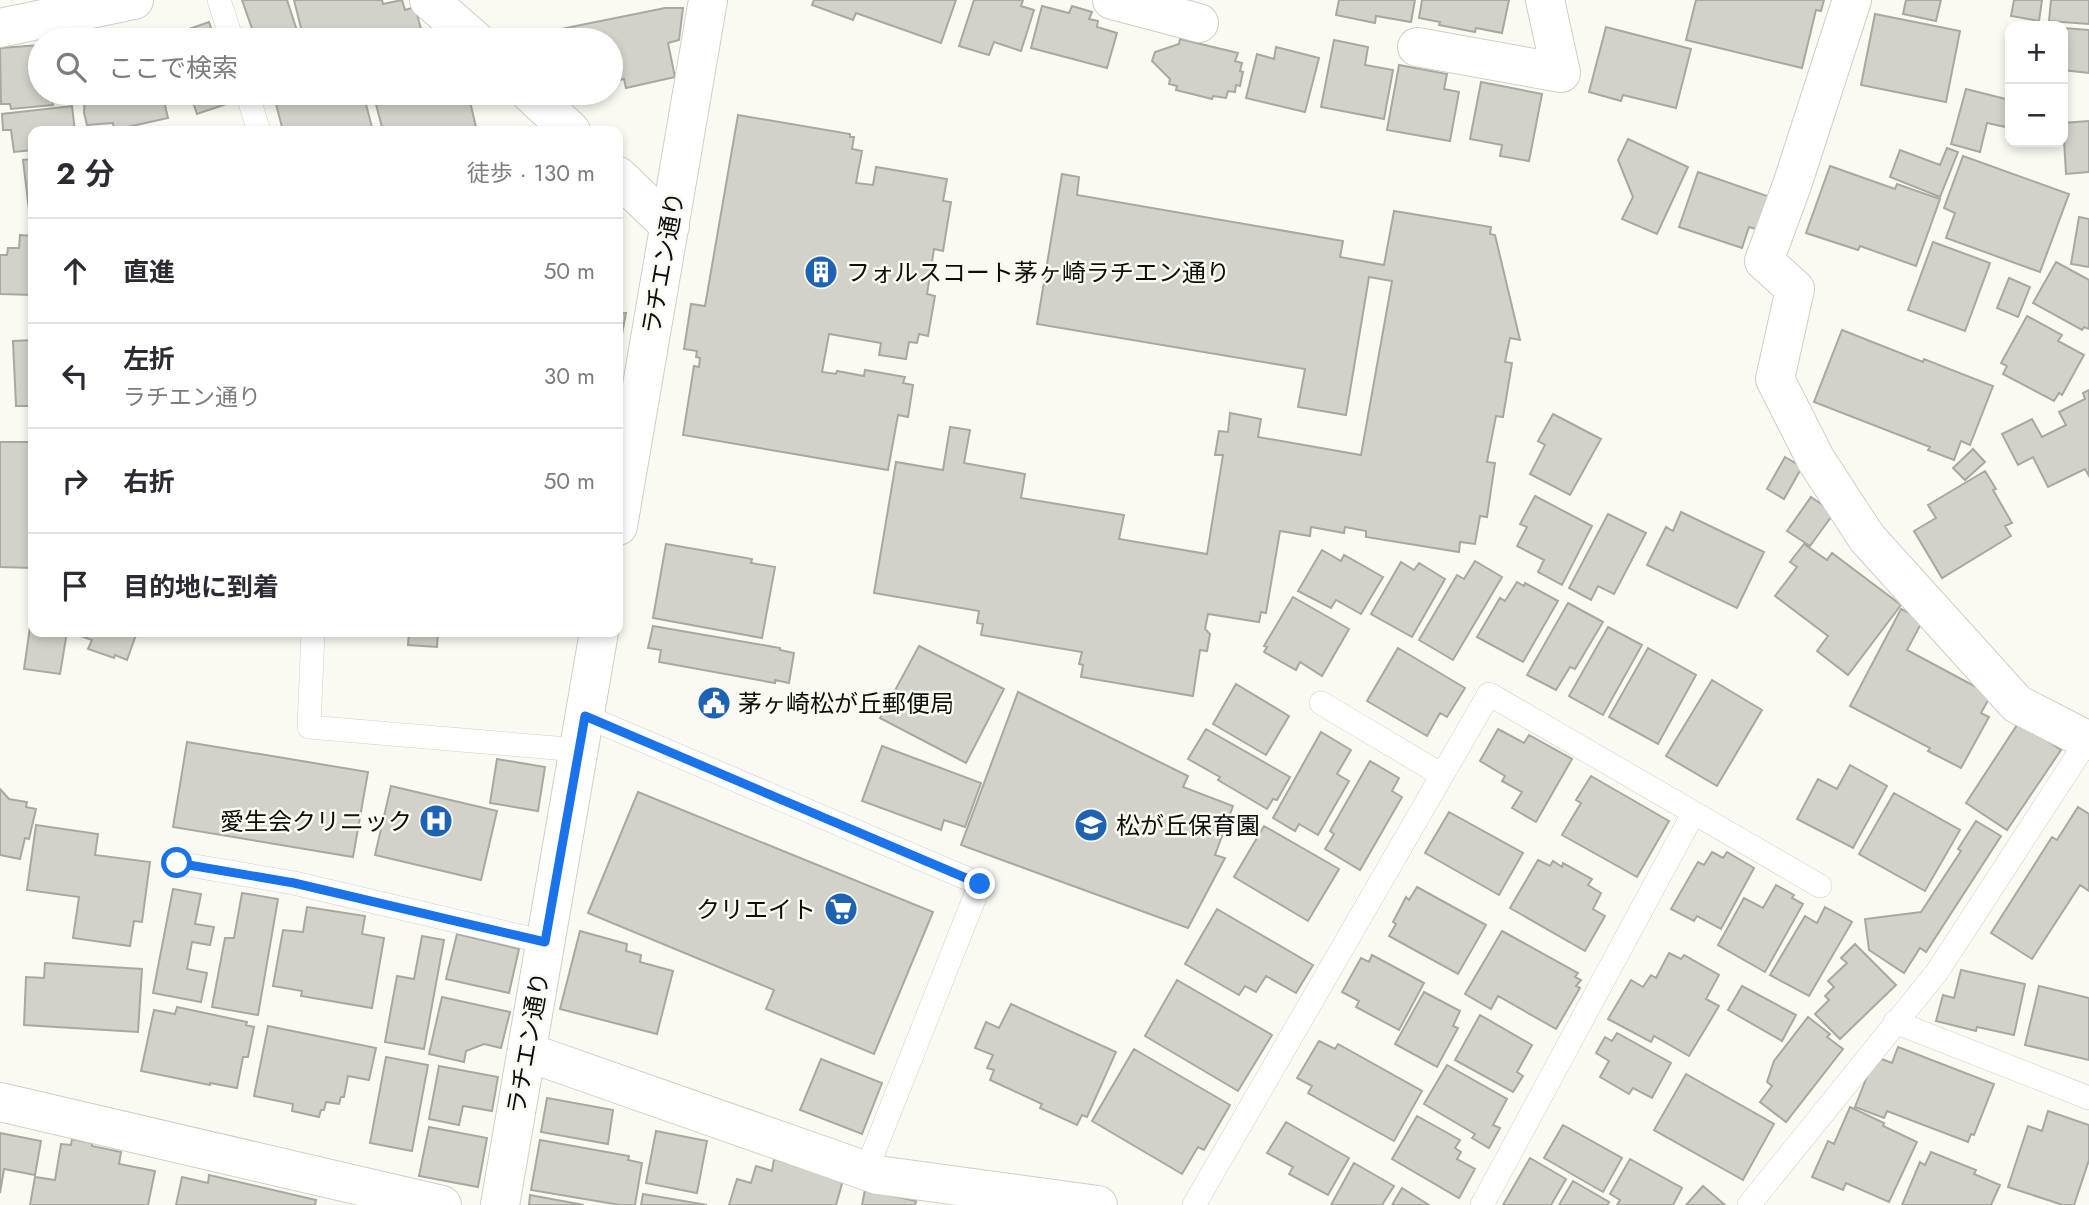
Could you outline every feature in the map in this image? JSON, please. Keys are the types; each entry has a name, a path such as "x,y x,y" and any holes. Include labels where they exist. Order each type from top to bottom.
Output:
{"street":[{"path":"0,28 134,0"},
{"path":"429,0 461,28"},
{"name":"ラチエン通り","path":"623,497 708,0"},
{"path":"1112,0 1199,23"},
{"path":"1417,47 1561,73 1545,0"},
{"path":"1852,0 1792,186 1764,261 1795,289 1775,379 1816,460 1867,537 2017,704 2088,740"},
{"path":"543,105 566,126"},
{"path":"623,181 670,226"},
{"name":"ラチエン通り","path":"500,1205 598,637"},
{"path":"527,1052 878,1175 1098,1205"},
{"path":"0,1102 442,1205"}],"lane":[{"path":"219,0 228,28"},
{"path":"251,105 257,126"},
{"path":"313,637 309,727 582,733 980,884 866,1171"},
{"path":"1194,1205 1489,694 1820,886"},
{"path":"1321,704 1442,775"},
{"path":"1749,1205 1937,972 2088,740"},
{"path":"1482,1205 1693,814"},
{"path":"177,863 294,883 545,942"},
{"path":"1895,1022 2089,1098"}],"building":[{"path":"242,0 287,0 296,28 252,28"},
{"path":"294,0 382,0 383,4 402,0 405,10 415,7 421,28 301,28"},
{"path":"814,0 956,0 941,43 856,13 853,20 812,5"},
{"path":"974,0 1023,0 1021,6 1034,10 1021,51 994,42 989,55 959,46"},
{"path":"1339,0 1415,0 1411,22 1376,16 1375,23 1336,15"},
{"path":"1422,0 1509,0 1502,33 1476,28 1475,32 1419,18"},
{"path":"1696,0 1824,0 1821,11 1816,10 1802,68 1686,40"},
{"path":"1906,0 1941,0 1936,21 1903,14"},
{"path":"2014,0 2042,0 2039,21 2011,16"},
{"path":"2051,0 2089,0 2089,24 2049,21"},
{"path":"1042,6 1069,13 1072,6 1092,12 1089,19 1098,21 1097,27 1117,33 1107,68 1031,48"},
{"path":"665,8 683,8 679,40 668,43 675,77 626,88 623,79 623,28 566,28"},
{"path":"1875,14 1960,31 1946,102 1861,85"},
{"path":"209,22 211,28 192,28"},
{"path":"1606,27 1691,49 1676,108 1623,95 1621,101 1589,92"},
{"path":"2068,28 2089,30 2089,73 2068,71"},
{"path":"1180,39 1238,53 1235,61 1242,63 1240,71 1243,72 1240,86 1236,85 1235,92 1228,91 1226,98 1213,96 1212,99 1176,90 1177,86 1169,84 1170,79 1152,61 1155,52 1179,44"},
{"path":"1334,40 1368,47 1365,65 1393,70 1384,119 1321,107"},
{"path":"28,46 28,105 53,105 11,109 10,104 1,104 0,48"},
{"path":"1276,47 1319,58 1305,112 1246,98 1257,54 1274,59"},
{"path":"1399,65 1447,74 1444,89 1459,92 1450,141 1387,130"},
{"path":"1481,82 1542,94 1529,161 1500,156 1502,145 1470,139"},
{"path":"1966,89 2005,99 2005,127 1987,123 1980,152 1951,144"},
{"path":"84,105 165,105 168,118 132,126 113,126 113,123 87,125"},
{"path":"194,105 223,105 197,114"},
{"path":"276,105 366,105 372,126 282,126"},
{"path":"376,105 471,105 476,126 382,126"},
{"path":"72,106 74,126 28,126 28,151 14,152 11,130 3,130 2,114"},
{"name":"フォルスコート茅ヶ崎ラチエン通り","path":"738,115 850,134 850,137 854,137 852,149 862,151 856,183 873,185 876,167 947,179 943,201 951,202 943,251 934,249 927,294 935,296 928,336 919,334 917,343 909,342 906,359 879,355 881,343 829,334 822,372 836,374 837,371 864,376 865,370 905,377 903,383 913,385 908,417 898,415 888,470 683,435 694,366 699,367 700,358 696,357 697,351 684,349 691,304 705,306"},
{"path":"2089,121 2089,172 2066,174 2064,147 2068,147 2068,123"},
{"path":"1628,139 1688,167 1657,234 1622,219 1633,197 1618,160"},
{"path":"1947,148 1958,152 1940,197 1890,177 1900,150 1940,165"},
{"path":"1963,156 2069,194 2040,272 1946,238 1955,213 1944,208"},
{"path":"23,160 28,160 28,202"},
{"path":"1830,166 1895,189 1897,184 1940,199 1916,266 1860,246 1858,250 1806,233"},
{"path":"1698,172 1770,197 1759,230 1749,227 1742,248 1679,227"},
{"path":"1062,174 1079,177 1077,195 1343,241 1340,257 1384,265 1394,211 1491,227 1490,234 1495,235 1520,340 1510,338 1505,362 1512,363 1503,417 1496,416 1487,462 1495,463 1487,517 1480,516 1475,544 1460,542 1459,552 1366,537 1366,531 1345,527 1344,533 1311,527 1310,536 1280,531 1266,613 1261,612 1259,622 1208,614 1205,629 1210,634 1207,651 1200,650 1193,696 1081,677 1083,665 1079,664 1082,652 981,635 983,624 977,623 979,611 874,593 896,462 943,470 950,427 970,430 964,463 1025,474 1021,498 1124,515 1119,539 1207,554 1223,455 1215,455 1219,431 1228,432 1230,413 1261,419 1258,437 1361,455 1392,281 1369,277 1346,415 1298,407 1305,369 1037,324"},
{"path":"2079,217 2089,219 2089,267 2071,264"},
{"path":"20,235 28,236 28,295 0,294 0,255 7,255 8,248 19,248"},
{"path":"1933,242 1990,263 1965,331 1908,310"},
{"path":"2056,262 2089,280 2089,329 2084,327 2082,330 2033,303"},
{"path":"2009,278 2030,287 2018,317 1997,308"},
{"path":"2027,316 2062,335 2058,341 2084,355 2062,395 2059,393 2054,401 2003,374 2007,366 2001,363"},
{"path":"1842,330 1993,386 1970,445 1961,441 1954,460 1928,450 1930,447 1814,402"},
{"path":"28,340 28,406 16,406 13,341"},
{"path":"2089,390 2089,476 2085,469 2048,487 2033,457 2018,465 2002,434 2032,419 2042,437 2066,425 2059,412 2085,399 2083,393"},
{"path":"1553,414 1601,439 1570,495 1530,474 1545,445 1538,441"},
{"path":"0,442 28,442 28,568 0,567"},
{"path":"1973,449 1985,462 1965,480 1953,468"},
{"path":"1785,457 1802,467 1784,499 1767,489"},
{"path":"1985,471 2012,523 2005,526 2011,536 1942,578 1914,531 1936,518 1928,505"},
{"path":"1535,496 1592,526 1562,585 1538,572 1544,560 1517,546 1527,527 1520,524"},
{"path":"1811,497 1834,513 1810,546 1787,531"},
{"path":"1681,512 1764,552 1737,608 1647,565 1666,527 1673,531"},
{"path":"1608,514 1646,533 1614,594 1598,586 1591,600 1569,588"},
{"path":"666,544 752,559 751,563 775,567 762,638 653,618"},
{"path":"1804,544 1827,560 1832,553 1901,605 1848,675 1817,651 1828,636 1775,596 1797,567 1790,562"},
{"path":"1322,550 1341,561 1344,555 1383,577 1361,614 1336,600 1331,608 1298,591"},
{"path":"1475,561 1502,577 1453,660 1419,640 1457,575 1464,579"},
{"path":"1401,562 1414,570 1419,563 1445,579 1412,637 1371,614"},
{"path":"1517,582 1524,586 1525,583 1558,601 1523,662 1477,637 1500,598 1505,601"},
{"path":"1293,597 1349,629 1322,676 1300,662 1296,670 1264,652 1267,647 1264,646"},
{"path":"1568,603 1603,622 1575,669 1570,667 1556,690 1527,675"},
{"path":"1901,609 1923,620 1907,650 1991,695 1981,713 1989,717 1961,768 1928,751 1930,748 1850,706"},
{"path":"653,626 780,648 794,653 789,683 775,680 775,683 659,662 661,650 648,648"},
{"path":"1608,627 1642,645 1603,715 1569,696"},
{"path":"29,637 66,637 60,674 24,669"},
{"path":"83,637 135,637 127,660 88,649 92,640"},
{"path":"409,637 438,637 437,647 408,645"},
{"path":"919,646 1004,689 966,763 880,718"},
{"path":"1398,648 1465,688 1447,717 1440,713 1427,736 1367,701"},
{"path":"1648,648 1696,675 1658,744 1609,717"},
{"path":"1712,680 1762,710 1717,786 1666,756"},
{"path":"1236,684 1289,716 1266,755 1213,724"},
{"path":"1018,692 1188,776 1183,787 1233,806 1215,855 1225,858 1188,928 961,845"},
{"path":"2019,722 2061,750 2007,830 1966,803"},
{"path":"1206,729 1290,777 1277,800 1273,799 1267,809 1188,759"},
{"path":"1498,729 1524,743 1529,735 1572,759 1536,822 1512,808 1522,792 1502,781 1505,776 1480,761"},
{"path":"1321,732 1351,750 1337,774 1349,781 1318,835 1299,824 1295,831 1273,818"},
{"path":"187,742 368,772 353,857 173,827"},
{"path":"882,746 981,783 965,827 944,820 941,830 862,801"},
{"path":"497,759 545,767 538,811 490,803"},
{"path":"1370,761 1399,778 1392,791 1402,797 1360,870 1325,849 1334,834 1330,831"},
{"path":"1850,765 1887,786 1853,848 1797,819 1818,779 1837,789"},
{"path":"1591,776 1669,821 1637,877 1562,835 1581,803 1576,800"},
{"path":"391,786 497,811 481,880 375,855"},
{"path":"0,789 9,799 27,802 26,807 36,809 29,839 25,838 20,859 0,855"},
{"path":"638,792 933,912 874,1054 766,1009 774,990 588,913"},
{"path":"1894,793 1960,830 1925,891 1859,854"},
{"path":"2078,807 2089,814 2089,891 2080,885 2032,959 1991,933 2052,837 2057,840"},
{"path":"1449,812 1523,853 1499,895 1425,853"},
{"path":"1976,821 2001,836 1926,952 1920,948 1904,973 1869,950 1865,919 1921,912 1961,851 1958,849"},
{"path":"36,825 98,834 95,855 150,862 142,922 134,921 130,946 73,938 79,897 27,890"},
{"path":"1264,826 1339,869 1308,921 1234,877"},
{"path":"1712,852 1723,858 1727,852 1754,868 1721,929 1697,916 1694,921 1671,909 1698,862 1704,865"},
{"path":"1538,860 1550,866 1553,861 1562,867 1563,863 1592,879 1588,885 1601,893 1593,909 1605,916 1585,951 1510,908"},
{"path":"1776,885 1794,895 1792,898 1803,904 1765,972 1718,945 1744,898 1763,908"},
{"path":"1417,887 1486,925 1458,974 1389,936 1406,897 1409,900"},
{"path":"173,889 201,894 195,924 214,927 210,945 192,942 187,969 207,973 201,1002 153,993"},
{"path":"242,893 278,899 258,1015 212,1007 225,938 234,938"},
{"path":"307,907 365,916 362,934 384,938 372,1008 301,996 302,991 273,986 283,930 303,932"},
{"path":"1825,907 1852,922 1809,996 1770,975 1805,916 1817,923"},
{"path":"1217,909 1313,965 1296,993 1266,976 1256,992 1245,986 1239,995 1185,964"},
{"path":"580,931 627,944 626,951 641,955 640,962 673,971 657,1034 560,1009"},
{"path":"1502,931 1578,973 1575,977 1581,980 1576,986 1580,988 1556,1029 1498,996 1491,1009 1465,994"},
{"path":"457,934 519,949 509,993 446,979"},
{"path":"422,936 444,940 424,1049 385,1042 397,976 414,979"},
{"path":"1855,944 1896,985 1840,1039 1815,1014 1829,1000 1825,996 1834,987 1828,981 1847,963 1841,958"},
{"path":"1669,953 1681,959 1684,955 1719,975 1706,999 1719,1006 1689,1056 1654,1036 1651,1042 1608,1019 1631,980 1643,987 1651,975 1656,978"},
{"path":"1372,955 1424,983 1399,1030 1356,1007 1359,1001 1342,992 1361,958 1369,962"},
{"path":"45,963 142,969 138,1032 24,1025 26,977 44,978"},
{"path":"1961,970 2025,984 2014,1035 1977,1027 1976,1031 1936,1021 1943,995 1954,998"},
{"path":"1177,980 1272,1035 1238,1091 1145,1036"},
{"path":"1742,986 1796,1015 1782,1041 1728,1010"},
{"path":"2039,986 2089,998 2089,1060 2025,1045"},
{"path":"1424,992 1460,1011 1453,1026 1458,1028 1437,1067 1395,1044"},
{"path":"442,997 510,1012 501,1048 484,1044 466,1051 464,1062 429,1054"},
{"path":"1011,1004 1116,1052 1087,1117 1082,1115 1077,1125 1040,1108 1042,1104 990,1080 994,1070 987,1068 993,1055 975,1048 986,1022 999,1028"},
{"path":"177,1007 247,1022 246,1025 254,1027 248,1057 243,1057 237,1088 141,1071 154,1010 175,1014"},
{"path":"1480,1015 1532,1045 1517,1072 1523,1076 1513,1092 1455,1060"},
{"path":"1808,1017 1830,1034 1827,1037 1843,1049 1786,1122 1760,1102 1772,1086 1767,1082 1774,1061"},
{"path":"268,1026 376,1048 369,1080 348,1076 344,1097 341,1097 339,1104 326,1102 319,1117 292,1111 293,1104 254,1096"},
{"path":"1617,1033 1671,1063 1652,1098 1633,1088 1629,1094 1600,1077 1609,1061 1596,1053 1605,1037 1612,1041"},
{"path":"1319,1041 1335,1049 1338,1044 1422,1091 1394,1141 1308,1093 1312,1086 1297,1078"},
{"path":"1898,1047 1994,1084 1974,1135 1971,1134 1968,1142 1887,1111 1884,1118 1855,1107 1868,1074 1879,1058 1892,1063"},
{"path":"1134,1049 1230,1105 1204,1150 1198,1147 1182,1174 1092,1121"},
{"path":"386,1057 428,1065 412,1151 370,1143"},
{"path":"821,1059 882,1083 862,1134 800,1110"},
{"path":"1447,1065 1507,1099 1493,1125 1500,1128 1489,1148 1472,1138 1475,1134 1424,1104"},
{"path":"439,1066 498,1077 492,1111 463,1106 459,1125 429,1119"},
{"path":"1686,1074 1774,1124 1743,1180 1654,1130"},
{"path":"547,1098 613,1110 608,1144 541,1132"},
{"path":"1850,1107 1917,1142 1889,1202 1846,1183 1843,1190 1812,1177 1828,1141 1834,1144"},
{"path":"2048,1111 2089,1125 2089,1160 2074,1205 2063,1205 2008,1187 2028,1126 2042,1131"},
{"path":"1417,1116 1460,1140 1455,1148 1461,1152 1457,1159 1475,1169 1459,1198 1392,1159"},
{"path":"1286,1122 1349,1158 1328,1195 1289,1174 1293,1167 1267,1153"},
{"path":"1563,1125 1622,1158 1603,1192 1544,1158"},
{"path":"429,1127 487,1138 478,1187 419,1176"},
{"path":"656,1131 707,1141 697,1193 646,1183"},
{"path":"0,1133 41,1141 35,1175 4,1169 0,1193"},
{"path":"72,1139 121,1152 119,1164 155,1171 148,1205 30,1205 35,1177 55,1180 61,1144 71,1145"},
{"path":"540,1140 629,1156 628,1160 642,1163 635,1205 620,1205 531,1190"},
{"path":"1931,1152 1976,1170 1974,1174 2000,1185 1991,1205 1902,1205 1920,1162 1925,1165"},
{"path":"1530,1158 1566,1179 1551,1205 1503,1205"},
{"path":"774,1159 843,1180 836,1205 729,1205 737,1179 751,1183 756,1166 772,1171"},
{"path":"1630,1159 1682,1188 1673,1205 1617,1205 1620,1200 1610,1194"},
{"path":"1354,1163 1394,1186 1382,1205 1331,1205"},
{"path":"209,1175 316,1200 315,1205 176,1205 182,1177 208,1183"},
{"path":"1573,1181 1609,1202 1608,1205 1559,1205"},
{"path":"1703,1186 1725,1205 1686,1205"},
{"path":"1402,1188 1429,1205 1392,1205"},
{"path":"865,1190 916,1201 915,1205 862,1205"},
{"path":"643,1194 707,1205 641,1205"},
{"path":"530,1195 584,1205 529,1205"}],"place":[{"name":"フォルスコート茅ヶ崎ラチエン通り","path":"821,272"},
{"name":"茅ヶ崎松が丘郵便局","path":"714,703"},
{"name":"愛生会クリニック","path":"436,821"},
{"name":"松が丘保育園","path":"1091,825"},
{"name":"クリエイト","path":"841,909"}],"route":[{"path":"177,863 294,883 545,942 585,716 980,884"}]}
